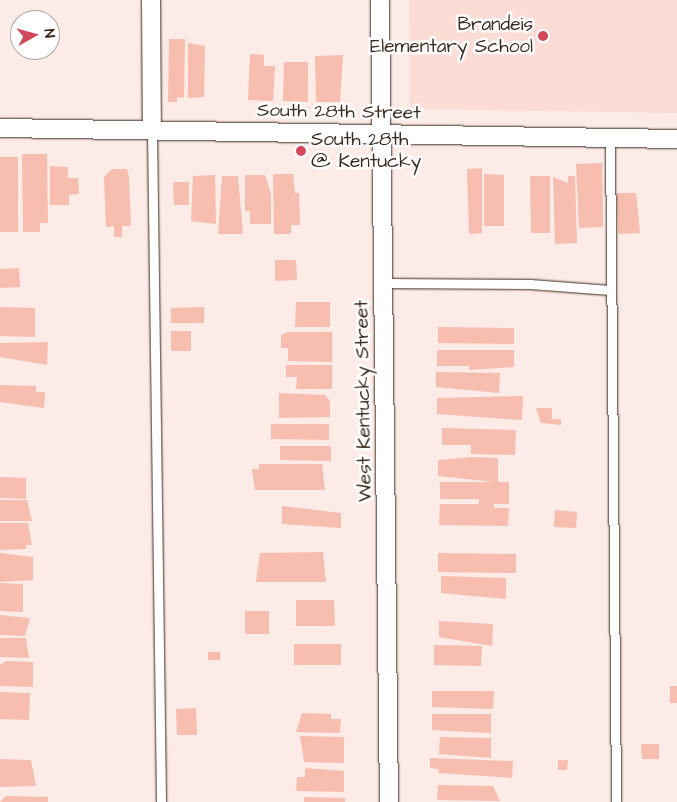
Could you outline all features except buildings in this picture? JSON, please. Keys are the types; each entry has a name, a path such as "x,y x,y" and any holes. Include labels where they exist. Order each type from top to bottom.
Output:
{"street":[{"path":"151,0 152,130"},
{"name":"West Kentucky Street","path":"380,0 389,802"},
{"name":"South 28th Street","path":"0,128 677,138"}],"lane":[{"path":"152,130 161,802"},
{"path":"610,138 616,802"},
{"path":"384,283 530,284 610,290"}],"shaded area":[{"name":"Brandeis Elementary School","path":"409,0 677,0 677,113 410,109"}],"place":[{"name":"Brandeis Elementary School","path":"543,36"},
{"name":"South 28th @ Kentucky","path":"301,151"}]}
